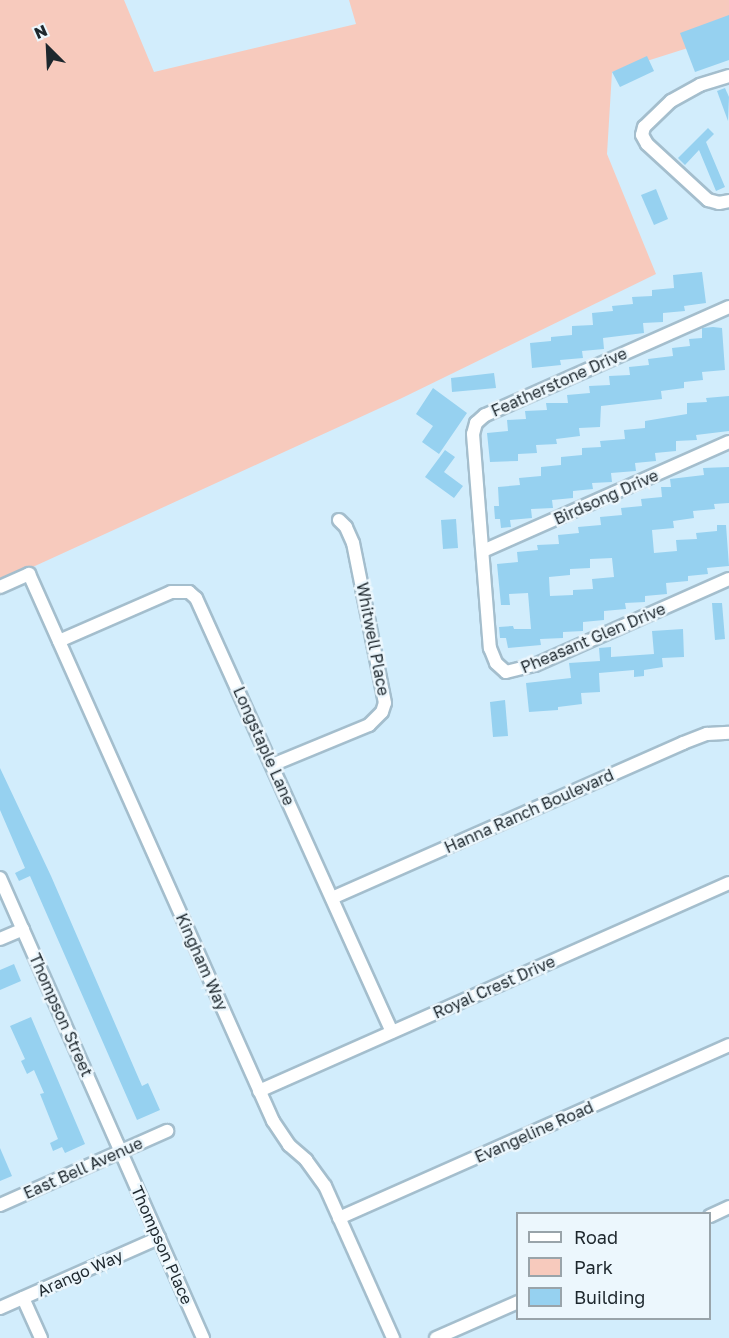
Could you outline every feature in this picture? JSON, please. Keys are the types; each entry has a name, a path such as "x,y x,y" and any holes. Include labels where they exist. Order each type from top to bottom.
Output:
{"street":[{"path":"729,76 700,85 671,101 644,128 642,135 646,144 708,200 719,203 729,201"},
{"name":"Featherstone Drive","path":"483,551 473,434 477,423 524,397 729,307"},
{"name":"Birdsong Drive","path":"483,551 729,442"},
{"name":"Whitwell Place","path":"272,765 369,725 382,712 385,703 353,543 346,527 339,520"},
{"name":"Pheasant Glen Drive","path":"483,551 490,648 496,663 506,672 535,665 729,579"},
{"name":"Kingham Way","path":"0,587 29,574 259,1091 280,1134 316,1172 393,1338"},
{"name":"Longstaple Lane","path":"59,641 171,592 189,592 202,607 392,1032"},
{"name":"Hanna Ranch Boulevard","path":"332,898 683,743 707,735 729,733"},
{"name":"Thompson Street","path":"0,878 121,1152"},
{"name":"Royal Crest Drive","path":"259,1091 729,883"},
{"path":"0,939 22,929"},
{"name":"Evangeline Road","path":"339,1218 729,1046"},
{"name":"East Bell Avenue","path":"0,1205 167,1131"},
{"name":"Thompson Place","path":"121,1152 203,1338"},
{"path":"711,1216 729,1207"},
{"name":"Arango Way","path":"0,1308 159,1238"},
{"path":"23,1298 41,1338"},
{"path":"436,1338 516,1303"}],"green space":[{"path":"0,0 124,0 154,72 356,24 349,0 729,0 729,35 612,72 607,154 656,274 402,398 0,582"}],"building":[{"path":"729,15 729,60 695,72 680,33"},
{"path":"647,56 654,71 620,87 612,72"},
{"path":"725,88 729,97 728,121 717,91"},
{"path":"708,128 714,134 706,142 725,187 716,191 699,150 685,165 678,158"},
{"path":"656,189 668,219 654,225 641,195"},
{"path":"702,272 706,303 684,306 685,311 663,313 663,322 643,323 644,333 603,338 604,349 582,351 583,358 560,360 561,365 532,368 530,343 551,341 551,337 572,335 572,326 593,325 592,313 613,311 612,306 633,304 632,297 652,296 652,290 674,288 673,275"},
{"path":"702,328 722,328 725,370 702,372 703,380 684,382 684,388 661,391 662,399 601,406 600,427 579,428 580,436 556,439 557,444 536,445 537,453 518,454 518,461 490,462 487,433 508,431 507,420 526,419 525,411 547,410 546,403 568,403 567,395 590,393 589,386 610,385 609,376 630,375 629,367 649,365 648,359 673,356 672,348 690,346 689,339 702,338"},
{"path":"494,373 496,388 452,392 451,378"},
{"path":"433,388 467,413 439,454 422,442 433,426 416,414"},
{"path":"729,396 729,431 696,435 697,440 676,441 676,451 655,453 656,461 635,463 636,471 611,473 612,482 592,483 593,489 573,491 573,498 552,500 553,508 531,509 532,518 510,520 511,527 501,528 500,519 495,519 494,506 499,506 498,487 520,485 519,478 541,476 541,467 561,465 561,457 582,455 582,448 601,447 600,441 625,439 624,430 645,428 645,421 687,414 687,403 707,402 706,398"},
{"path":"445,450 455,457 444,472 463,486 454,498 425,477"},
{"path":"729,467 729,503 714,504 715,509 693,511 694,518 673,521 674,528 652,530 654,553 677,551 676,540 697,539 696,533 717,531 717,525 726,525 729,566 707,568 708,574 688,576 688,581 666,583 667,594 645,596 645,602 625,603 626,609 604,611 604,620 583,622 583,631 563,632 563,638 540,639 541,645 508,648 506,638 500,638 499,627 513,626 514,629 531,629 528,593 509,594 510,605 501,605 497,564 518,562 517,552 538,550 537,545 559,544 558,535 579,533 578,527 601,525 600,517 622,515 621,508 642,506 641,499 662,497 661,487 671,487 670,479 704,475 703,468","holes":["612,558 614,577 592,579 593,589 573,590 573,595 550,596 549,577 570,575 570,569 590,568 590,559"]},
{"path":"456,519 458,548 443,549 441,520"},
{"path":"712,603 722,603 725,639 715,640"},
{"path":"683,629 684,657 662,658 663,667 644,670 644,676 634,677 634,670 599,673 600,692 581,693 582,704 558,707 558,710 529,712 526,683 571,678 569,663 600,661 599,648 611,647 611,657 654,654 652,631"},
{"path":"505,700 508,736 493,737 490,702"},
{"path":"0,768 51,876 142,1086 148,1083 160,1110 137,1120 30,876 19,881 15,873 25,868 0,810"},
{"path":"14,964 21,981 0,990 0,970"},
{"path":"31,1017 85,1144 65,1153 62,1147 53,1151 50,1143 58,1139 40,1094 44,1093 34,1070 27,1074 21,1061 25,1059 10,1026"},
{"path":"0,1148 12,1176 0,1181"}]}
